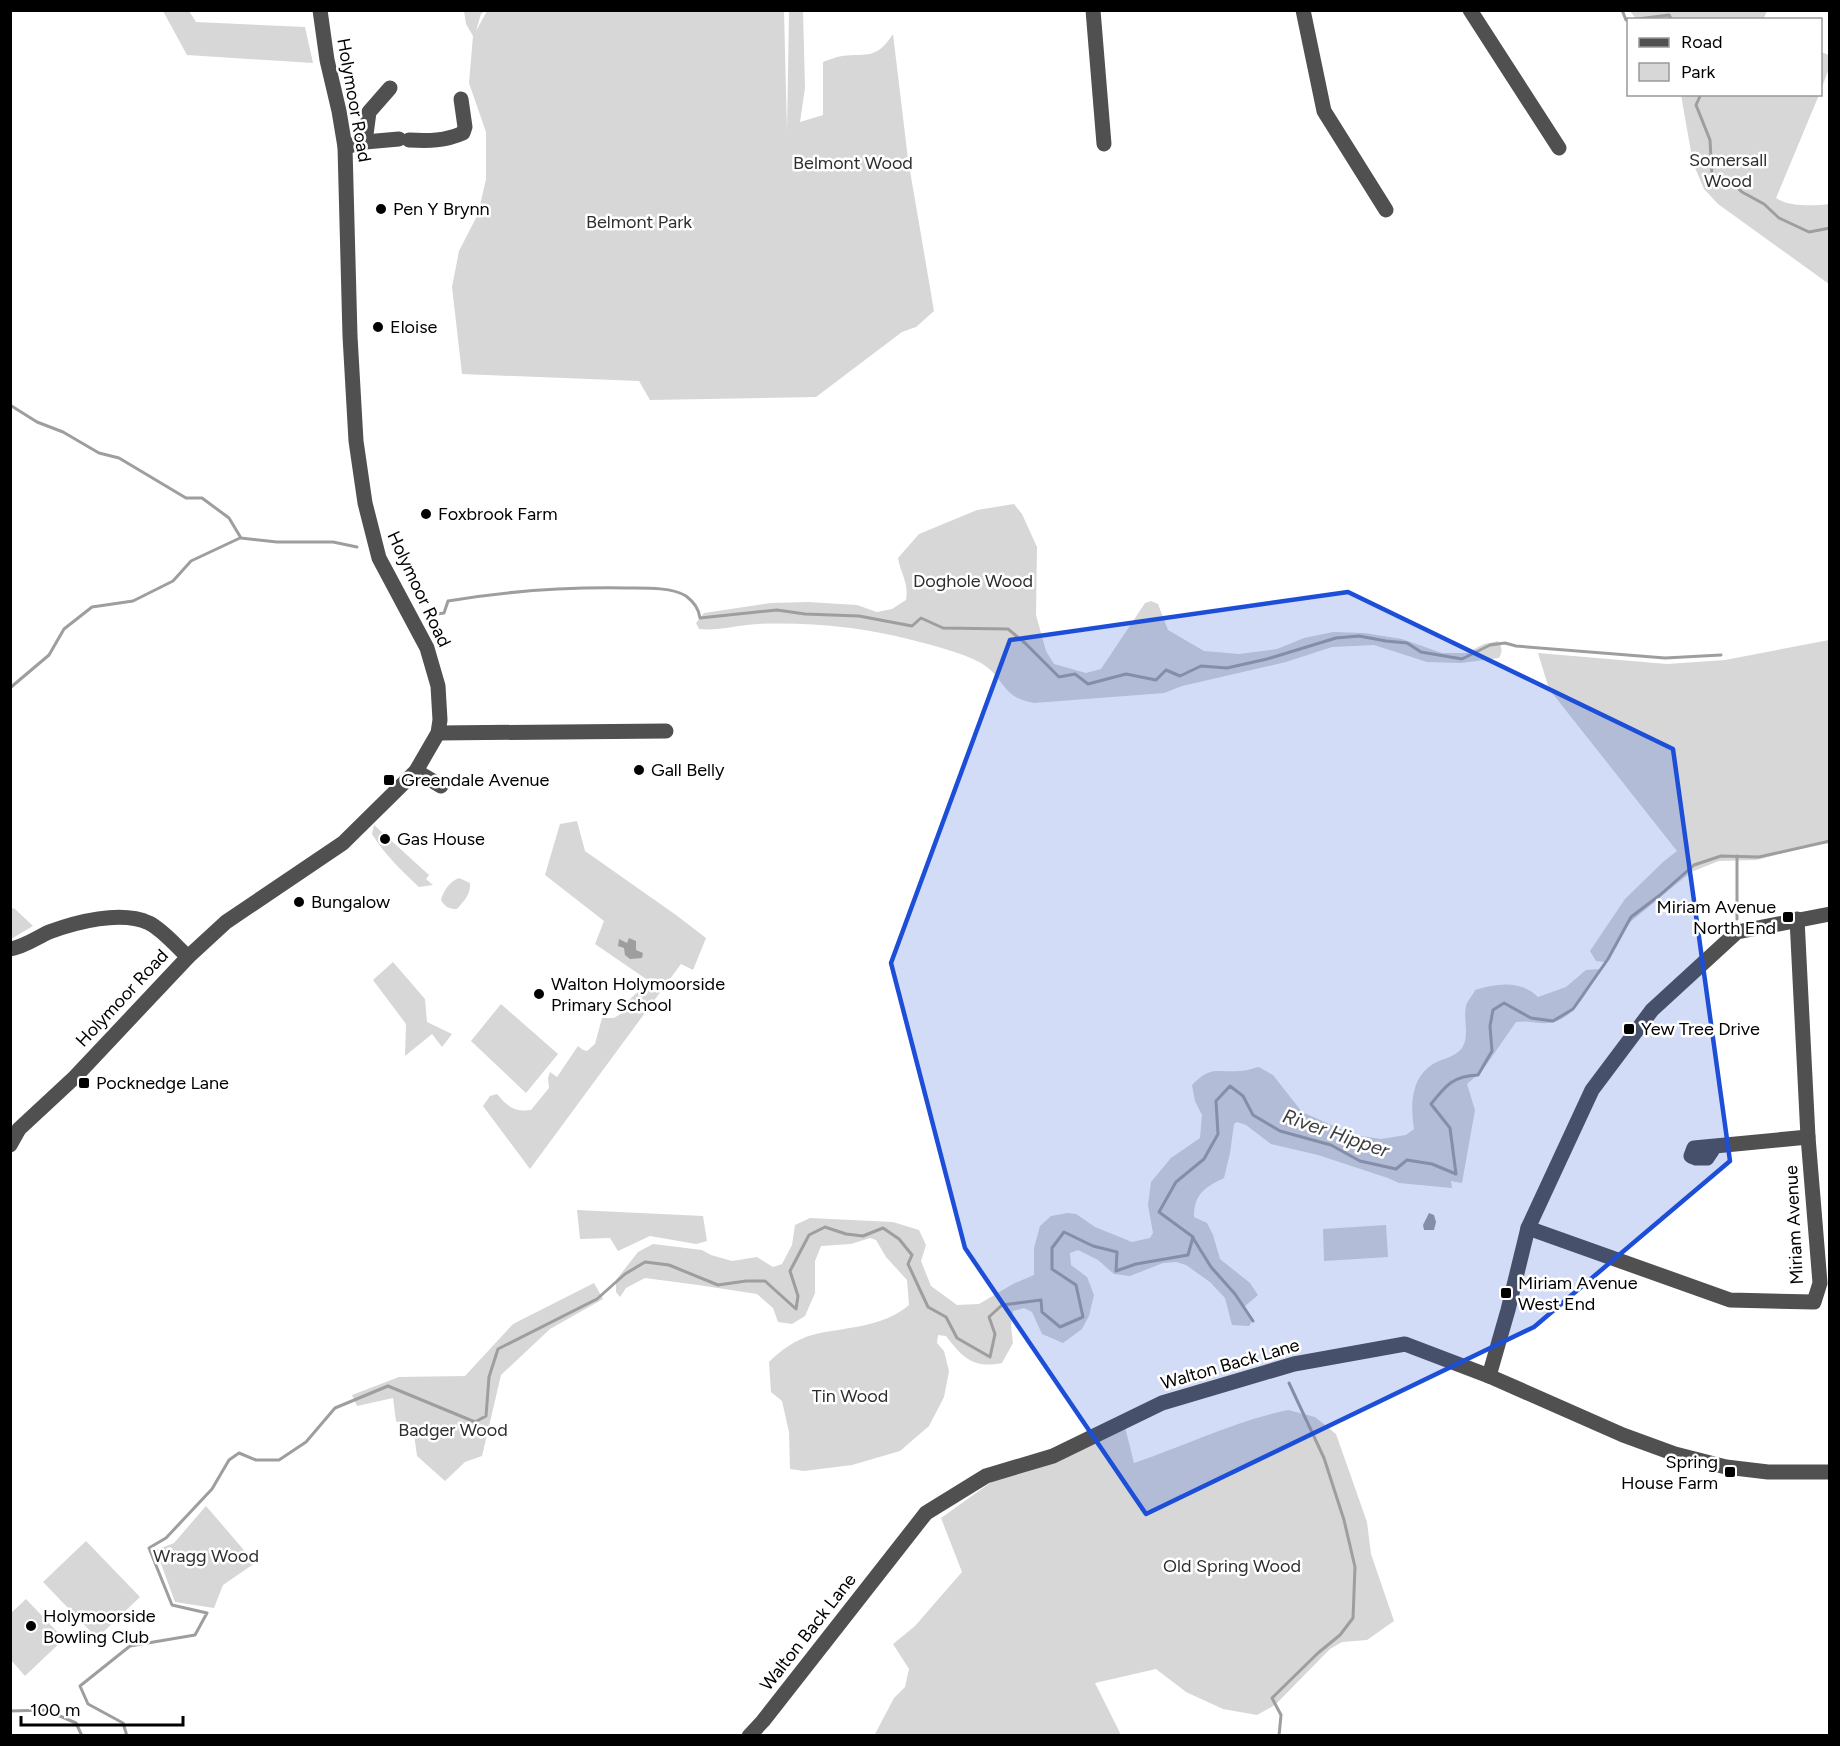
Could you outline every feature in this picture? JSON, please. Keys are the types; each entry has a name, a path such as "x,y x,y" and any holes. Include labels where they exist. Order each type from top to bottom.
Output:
{"street":[{"name":"Holymoor Road","path":"10,1145 19,1129 75,1077 188,957 226,922 343,843 416,771 438,733 440,720 438,686 427,648 379,558 365,503 356,441 350,348 345,147 327,60 320,10"},
{"path":"1093,10 1104,144"},
{"path":"1303,10 1324,111 1386,210"},
{"path":"1470,10 1559,148"},
{"path":"365,142 369,112 390,88"},
{"path":"345,147 365,142 435,141 453,137 463,132 465,127 461,99"},
{"path":"438,733 666,731"},
{"path":"416,771 441,786"},
{"path":"1489,1376 1528,1228 1592,1090 1652,1010 1737,932 1830,914"},
{"path":"10,949 17,948 48,932 73,925 97,919 124,918 148,923 188,957"},
{"name":"Miriam Avenue","path":"1528,1228 1730,1300 1814,1302 1820,1283 1808,1137 1797,919"},
{"path":"1715,1146 1808,1137"},
{"name":"Walton Back Lane","path":"749,1736 926,1513 986,1476 1053,1456 1162,1403 1294,1364 1405,1344 1489,1376 1623,1435 1675,1454 1726,1467 1768,1472 1830,1472"}],"highlighted area":[{"path":"1348,592 1673,749 1730,1161 1534,1327 1146,1514 965,1248 891,963 1010,640"}],"green space":[{"path":"163,11 189,11 196,22 305,27 313,63 187,55"},
{"name":"Belmont Park","path":"464,11 485,11 481,14 476,31 487,11 784,11 787,132 789,11 803,11 805,88 800,122 823,115 823,62 839,56 865,55 876,52 893,34 908,159 934,311 916,327 902,332 816,397 650,400 639,381 462,374 452,287 459,251 478,214 486,179 486,132 469,83 473,36 466,24"},
{"path":"1630,11 1767,11 1764,18 1635,18"},
{"path":"1822,52 1829,55 1829,68 1822,87"},
{"name":"Somersall Wood","path":"1681,96 1819,96 1776,198 1795,204 1829,204 1829,284 1718,204 1704,189 1693,163"},
{"name":"Doghole Wood","path":"1014,504 1022,514 1037,547 1036,615 1046,651 1054,664 1086,673 1101,669 1145,603 1151,601 1158,604 1168,630 1204,651 1239,654 1277,649 1304,638 1333,632 1364,633 1402,639 1442,653 1466,653 1484,644 1498,641 1501,653 1499,658 1461,663 1427,662 1374,645 1332,647 1286,662 1182,686 1164,693 1034,703 1015,697 995,674 973,659 893,635 797,624 758,624 721,629 699,629 696,623 704,613 771,603 808,602 857,605 877,612 892,609 906,600 907,594 898,558 919,534 977,510"},
{"path":"1829,640 1829,843 1756,860 1719,861 1691,872 1629,923 1605,962 1596,961 1590,951 1625,899 1677,851 1549,689 1538,653 1667,664 1725,660"},
{"path":"577,821 585,851 706,938 693,970 681,964 530,1169 483,1106 490,1096 497,1094 512,1108 531,1110 549,1088 550,1072 557,1077 578,1046 587,1051 595,1044 602,1018 614,1018 622,1013 622,1007 649,981 595,944 604,921 545,875 560,824"},
{"path":"374,825 429,875 426,879 433,885 419,887 400,868 372,834"},
{"path":"459,878 470,883 469,891 457,909 449,908 441,900 442,897 450,884"},
{"path":"14,908 33,926 11,939 11,909"},
{"path":"393,962 425,999 427,1022 452,1034 442,1047 432,1034 405,1056 406,1024 373,980"},
{"name":"Tin Wood","path":"1600,969 1586,994 1567,1016 1549,1023 1516,1022 1482,1071 1467,1084 1475,1110 1462,1183 1451,1181 1452,1188 1399,1183 1318,1155 1271,1144 1246,1125 1237,1122 1234,1124 1224,1178 1211,1185 1198,1197 1194,1217 1207,1223 1220,1259 1250,1283 1258,1295 1244,1307 1253,1320 1249,1326 1232,1325 1225,1298 1210,1282 1186,1265 1176,1262 1163,1263 1130,1276 1114,1274 1098,1260 1078,1250 1070,1253 1071,1265 1087,1277 1094,1295 1089,1316 1082,1329 1063,1343 1042,1334 1032,1312 1024,1308 1013,1311 1011,1326 1013,1343 1002,1363 992,1364 969,1360 946,1336 938,1335 937,1343 944,1351 949,1371 944,1397 929,1426 900,1451 852,1465 804,1471 790,1469 789,1432 782,1401 771,1392 769,1362 789,1346 812,1335 862,1326 887,1318 899,1313 909,1305 907,1280 886,1257 876,1240 870,1238 851,1244 821,1246 815,1261 815,1293 805,1316 792,1324 778,1322 773,1308 757,1294 645,1278 626,1288 620,1297 616,1292 616,1280 638,1252 653,1244 702,1250 732,1261 757,1257 773,1267 782,1264 792,1245 795,1225 810,1218 893,1222 919,1230 926,1245 921,1261 931,1286 957,1305 979,1304 1013,1284 1034,1275 1034,1248 1040,1226 1051,1216 1076,1214 1095,1227 1132,1242 1150,1238 1153,1233 1148,1205 1151,1182 1171,1158 1200,1138 1202,1115 1195,1101 1192,1085 1209,1072 1243,1071 1259,1067 1273,1075 1302,1112 1354,1135 1381,1139 1406,1135 1414,1129 1412,1109 1414,1090 1423,1073 1430,1066 1452,1056 1462,1048 1466,1033 1466,1006 1475,990 1509,984 1524,988 1538,997 1566,987 1586,970"},
{"path":"501,1004 558,1054 526,1093 471,1041"},
{"path":"577,1210 703,1216 707,1241 696,1244 650,1236 618,1251 610,1238 580,1239"},
{"path":"1386,1225 1388,1257 1324,1261 1323,1229"},
{"name":"Badger Wood","path":"594,1283 603,1299 550,1329 501,1375 482,1456 465,1462 445,1481 417,1456 414,1434 396,1421 393,1398 357,1406 352,1395 399,1377 465,1376 513,1324"},
{"name":"Old Spring Wood","path":"1288,1410 1315,1417 1336,1434 1367,1522 1371,1554 1394,1621 1367,1640 1342,1642 1330,1649 1275,1705 1257,1715 1223,1709 1186,1692 1156,1669 1095,1683 1121,1735 874,1736 894,1698 905,1687 909,1669 893,1644 915,1626 962,1572 941,1518 990,1483 1125,1427 1134,1463 1229,1427"},
{"name":"Wragg Wood","path":"206,1506 255,1563 223,1585 214,1608 175,1602 156,1550 174,1543"},
{"path":"86,1541 140,1597 97,1638 43,1582"},
{"name":"Holymoorside Bowling Club","path":"26,1599 64,1639 25,1676 11,1660 10,1614"}],"shaded area":[{"path":"629,938 636,941 636,950 643,953 642,958 630,959 625,955 624,948 618,946 619,939 627,943"},
{"path":"1429,1213 1434,1215 1436,1222 1434,1230 1424,1230 1423,1225"}],"waterway":[{"path":"1622,10 1627,20"},
{"path":"1646,18 1669,15 1671,18"},
{"path":"1700,96 1696,105 1710,140 1712,176 1730,181 1742,192 1764,204 1779,218 1809,232 1830,228"},
{"path":"10,405 37,422 63,432 99,453 119,458 186,498 202,498 229,518 241,538 277,542 333,542 357,547"},
{"path":"10,688 49,655 64,629 92,607 133,601 173,581 191,561 240,538"},
{"path":"431,615 444,613 448,601 493,595 582,588 658,589 686,596 696,606 700,618 777,610 805,614 859,616 912,626 921,618 943,628 1008,629 1059,677 1075,674 1088,684 1126,674 1156,680 1166,670 1180,676 1201,666 1227,668 1267,659 1336,638 1359,636 1407,643 1421,652 1462,659 1490,645 1505,643 1516,646 1665,658 1721,655"},
{"name":"River Hipper","path":"127,1736 123,1723 88,1704 80,1686 130,1646 195,1635 207,1613 172,1605 149,1548 166,1538 212,1489 229,1460 239,1453 256,1460 279,1460 306,1442 335,1408 388,1386 475,1422 486,1416 489,1377 498,1349 597,1299 625,1274 645,1262 669,1265 718,1285 765,1281 796,1309 798,1296 790,1271 809,1235 825,1227 846,1234 863,1236 883,1228 899,1239 912,1255 908,1264 928,1307 946,1317 957,1338 990,1357 995,1334 989,1317 1002,1305 1041,1300 1042,1312 1060,1327 1083,1317 1076,1285 1052,1269 1052,1248 1064,1232 1093,1246 1117,1252 1116,1271 1136,1264 1188,1255 1193,1237 1159,1212 1176,1182 1204,1159 1218,1134 1216,1101 1230,1086 1243,1096 1253,1115 1280,1131 1331,1145 1360,1161 1396,1169 1407,1160 1432,1164 1456,1174 1450,1128 1431,1104 1451,1083 1462,1077 1478,1075 1492,1051 1490,1026 1493,1010 1504,1003 1531,1018 1553,1021 1573,1009 1608,959 1631,917 1694,865 1721,856 1759,857 1830,841"},
{"path":"1737,856 1737,919"},
{"path":"1193,1238 1211,1267 1235,1294 1253,1321"},
{"path":"1279,1736 1281,1715 1272,1698 1340,1635 1353,1618 1355,1567 1344,1520 1324,1458 1289,1383"},
{"name":"River Hipper","path":"10,1711 46,1710 76,1723 82,1736"}],"place":[{"name":"Pen Y Brynn","path":"381,209"},
{"name":"Eloise","path":"378,327"},
{"name":"Foxbrook Farm","path":"426,514"},
{"name":"Gall Belly","path":"639,770"},
{"name":"Greendale Avenue","path":"389,780"},
{"name":"Gas House","path":"385,839"},
{"name":"Bungalow","path":"299,902"},
{"name":"Miriam Avenue North End","path":"1788,917"},
{"name":"Walton Holymoorside Primary School","path":"539,994"},
{"name":"Yew Tree Drive","path":"1629,1029"},
{"name":"Pocknedge Lane","path":"84,1083"},
{"name":"Miriam Avenue West End","path":"1506,1293"},
{"name":"Spring House Farm","path":"1730,1472"},
{"name":"Holymoorside Bowling Club","path":"31,1626"}],"park label":[{"name":"Belmont Wood","path":"853,163"}]}
